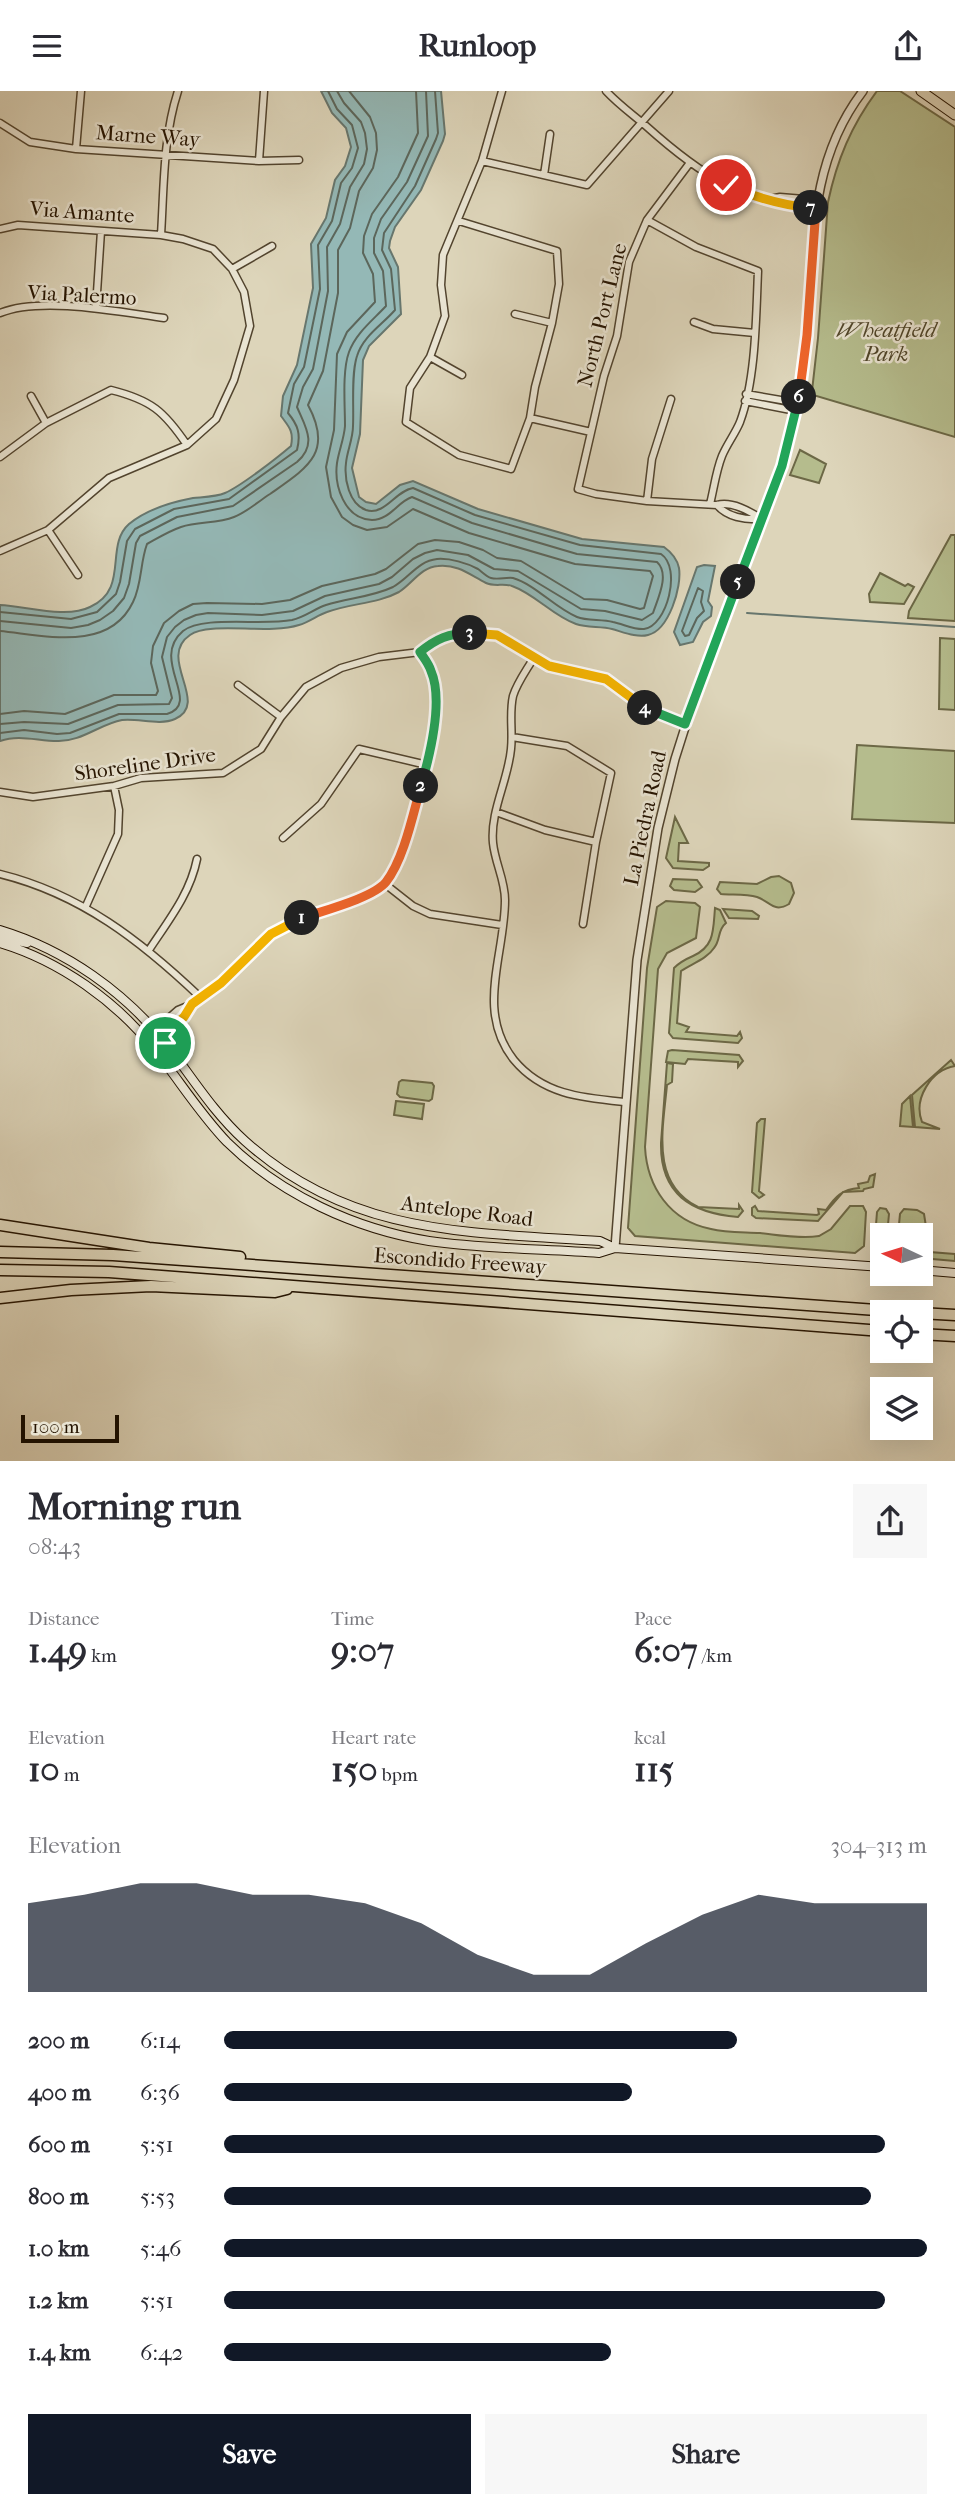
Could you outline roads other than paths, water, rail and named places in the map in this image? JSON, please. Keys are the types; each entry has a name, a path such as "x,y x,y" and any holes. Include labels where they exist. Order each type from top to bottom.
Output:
{"highway":[{"path":"0,1224 183,1253 295,1262 313,1270"},
{"name":"Escondido Freeway","path":"0,1252 113,1255 870,1310"},
{"name":"Escondido Freeway","path":"0,1270 109,1272 870,1330"},
{"path":"0,1298 107,1288 190,1287 275,1291 300,1286"},
{"name":"Escondido Freeway","path":"933,1314 955,1315"},
{"path":"933,1334 955,1336"}],"main road":[{"path":"921,91 955,115"},
{"name":"Antelope Road","path":"0,930 55,952 119,996 157,1034 202,1094 246,1141 284,1171 343,1204 391,1220 426,1227 600,1241 615,1248 870,1266"},
{"path":"0,937 23,943 34,942"},
{"name":"Antelope Road","path":"0,943 34,956 82,983 130,1020 228,1143 288,1189 343,1217 395,1234 431,1241 599,1253 615,1248"},
{"path":"933,1271 955,1273"}],"street":[{"path":"76,149 81,91"},
{"path":"161,235 165,155 171,113 178,91"},
{"path":"259,161 264,91"},
{"path":"459,221 557,251 559,284 552,324 535,387 530,418 511,469 459,455 406,422 410,388 430,357 445,316 441,285 443,254 482,161 502,91"},
{"path":"606,91 689,164 726,185 747,194 770,199 780,197 816,204"},
{"path":"482,161 587,185 669,91"},
{"name":"La Piedra Road","path":"615,1248 642,918 665,792 685,724 782,466 797,407 807,335 816,204 832,145 847,114 863,91"},
{"name":"Marne Way","path":"0,123 30,142 76,149 259,161 299,160"},
{"path":"544,175 550,134"},
{"name":"North Port Lane","path":"647,501 579,489 619,327 629,262 647,220 689,164"},
{"path":"647,220 696,247 758,271 755,333 746,397 740,422 722,456 717,472 714,504"},
{"name":"Via Amante","path":"0,229 19,225 161,235 213,249 232,269"},
{"path":"96,308 101,232"},
{"path":"0,551 48,530 109,478 187,445 216,419 234,380 250,326 244,292 232,269 272,246"},
{"name":"Via Palermo","path":"0,313 38,306 96,308 164,318"},
{"path":"515,314 552,324"},
{"path":"694,322 713,329 755,333"},
{"path":"430,357 462,375"},
{"path":"0,457 46,423 111,390 151,403 170,419 187,445"},
{"path":"31,397 46,423"},
{"path":"746,397 797,407"},
{"path":"671,399 652,459 647,501 725,503 762,519"},
{"path":"530,418 591,432"},
{"path":"48,530 78,575"},
{"name":"Shoreline Drive","path":"0,792 33,797 114,786 141,778 223,773 261,749 281,717 306,687 341,668 379,657 420,652 438,638 458,633 497,635 518,646 533,659 562,670 606,679 649,710 685,724"},
{"path":"146,1038 157,1034 178,1010 192,1004 221,983 271,934 303,917 356,899 385,884 398,858 427,765 436,706 432,673 420,652"},
{"path":"533,659 514,695 510,721 511,750 492,829 505,900 494,983 496,1024 513,1059 548,1087 564,1094 625,1102"},
{"path":"237,685 281,717"},
{"path":"512,737 567,746 611,773 596,842 583,924"},
{"path":"283,838 321,804 359,749 427,765"},
{"path":"86,907 118,834 119,810 114,786"},
{"path":"496,812 545,830 596,842"},
{"path":"149,950 180,904 193,878 197,859"},
{"path":"0,874 23,880 86,907 149,950 200,997"},
{"path":"385,884 413,906 430,914 502,925"}],"water":[{"path":"321,91 441,91 445,134 443,141 421,190 395,227 390,241 389,248 398,267 401,314 369,346 363,360 360,434 352,468 359,497 376,504 400,485 413,481 478,509 582,539 664,547 677,561 679,568 676,596 668,617 655,631 644,636 580,625 560,616 512,586 489,584 452,567 432,567 391,596 336,609 299,625 272,629 211,629 190,635 181,645 178,656 188,702 185,712 175,719 162,722 122,720 66,741 21,738 0,741 0,605 58,612 90,607 109,590 118,544 129,524 168,504 225,493 291,446 291,433 281,416 283,396 297,365 313,288 311,244 326,218 335,180 345,166 351,147 346,128 332,113"},
{"path":"715,566 708,601 712,607 711,616 703,622 693,642 680,645 674,632 697,567"}],"waterway":[{"path":"747,613 955,627"}],"park label":[{"name":"Wheatfield Park","path":"886,342"}]}
